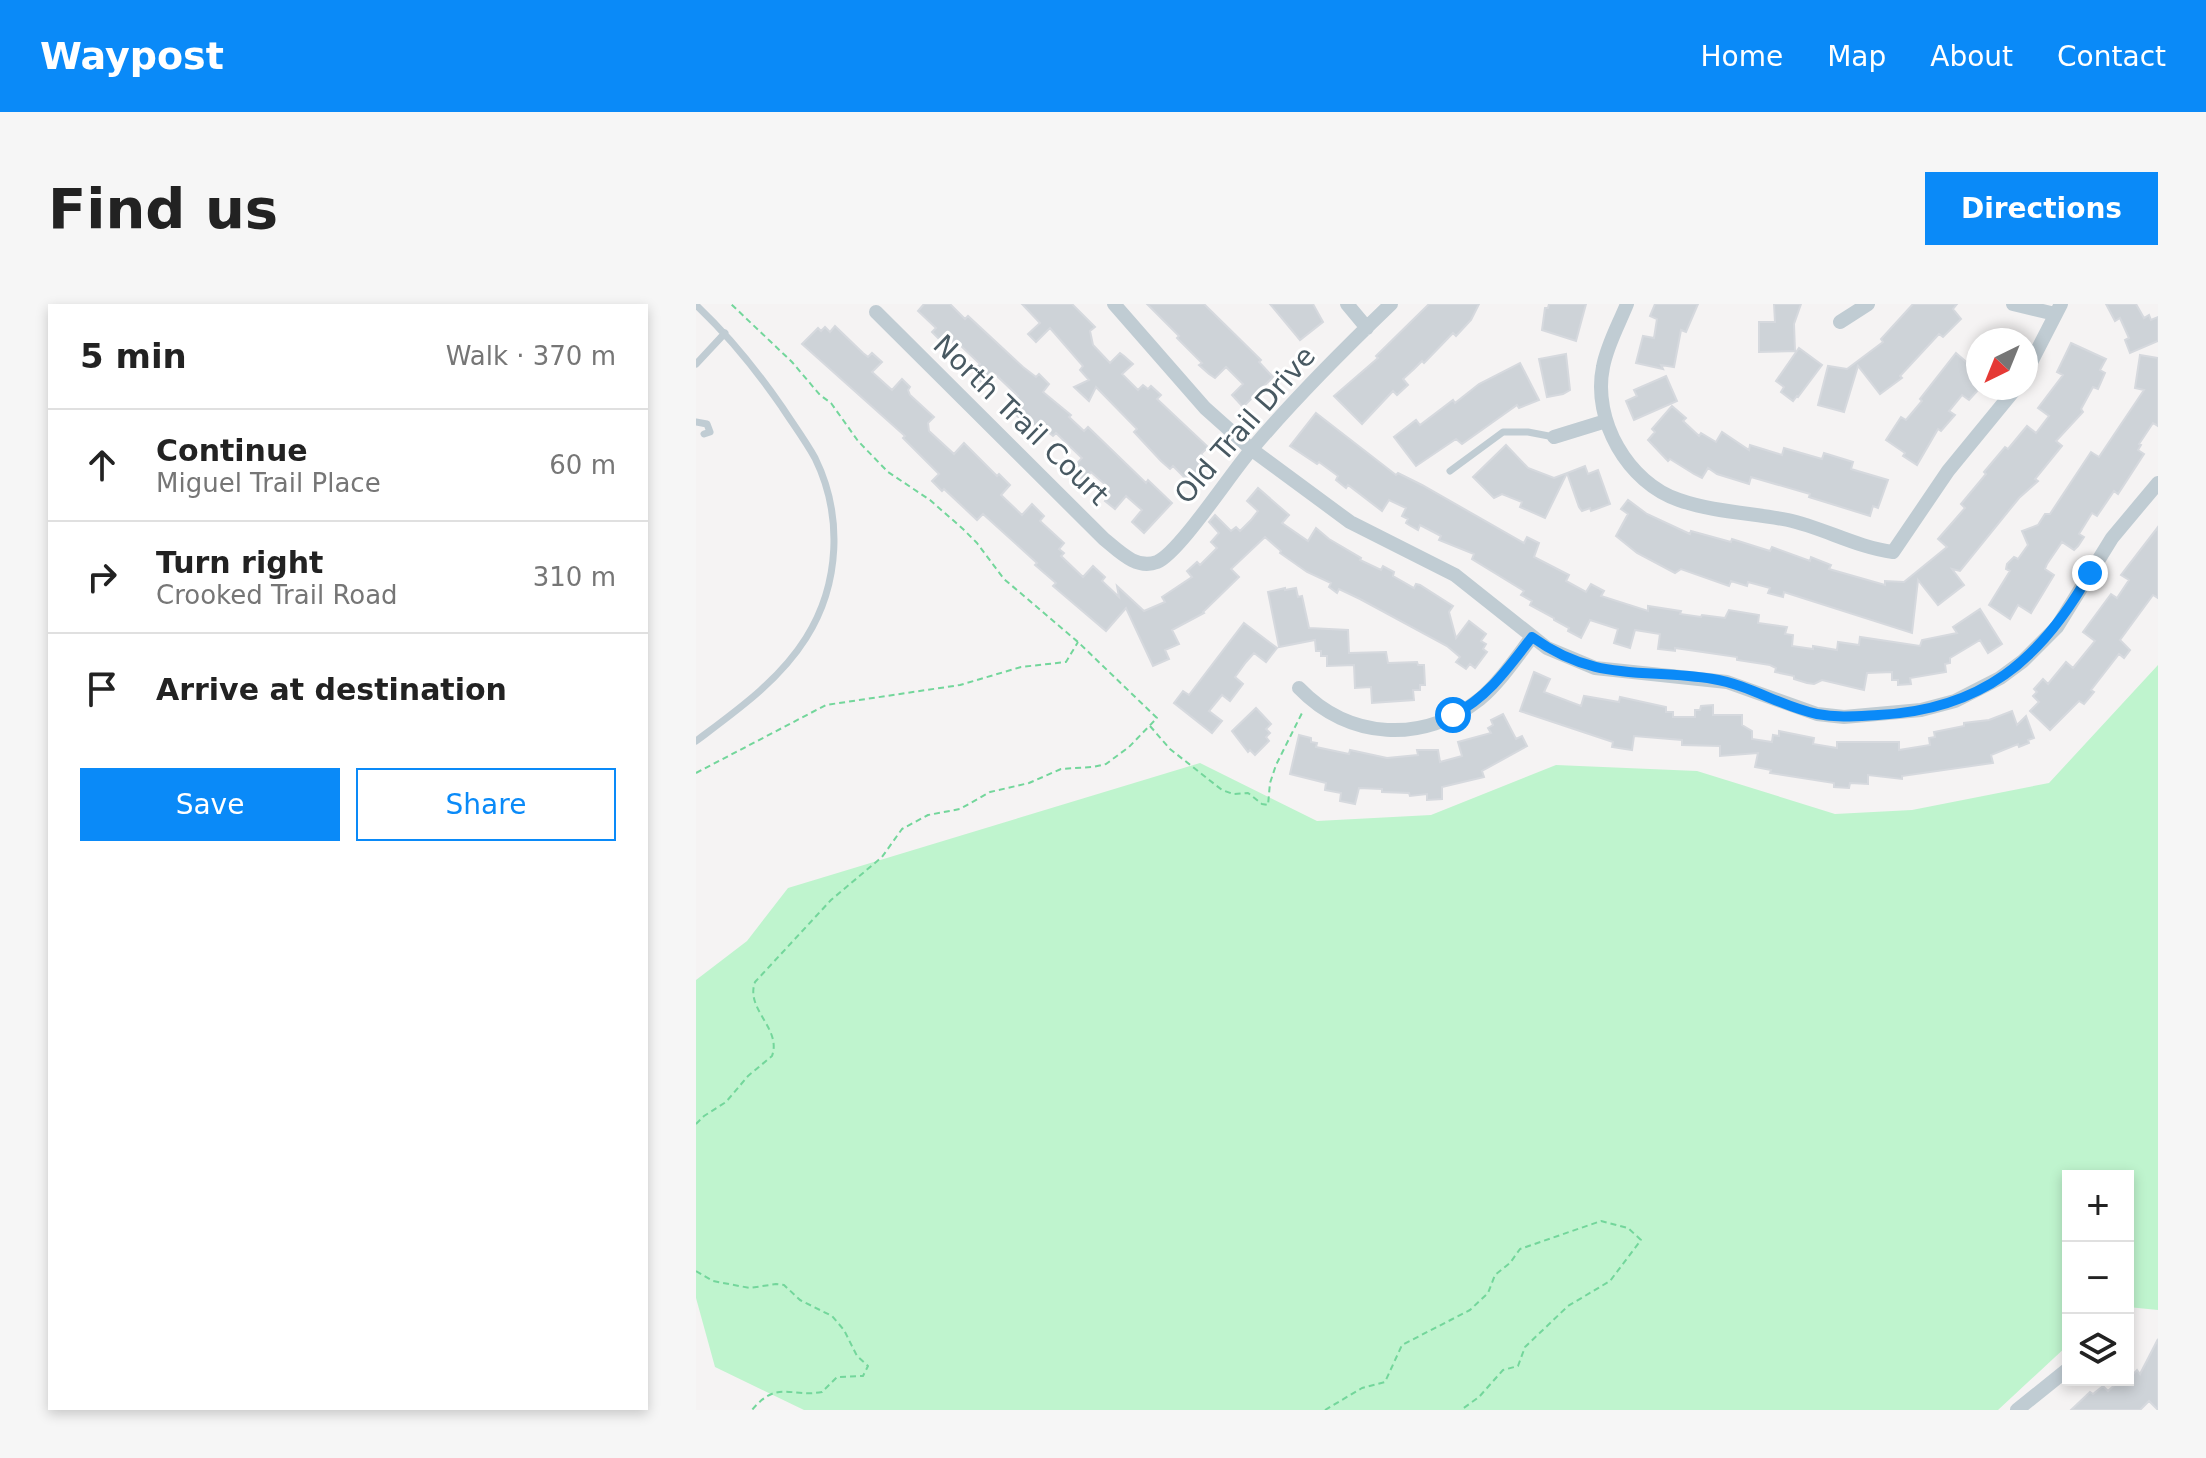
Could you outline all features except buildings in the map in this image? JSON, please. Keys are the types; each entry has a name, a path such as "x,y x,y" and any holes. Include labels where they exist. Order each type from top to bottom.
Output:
{"street":[{"path":"1114,304 1205,408 1251,449 1350,522 1455,575 1532,637 1567,658 1595,668 1727,682 1817,714 1844,717 1933,707 1990,684 2035,650 2057,627 2112,538 2158,483"},
{"path":"1347,304 1367,328"},
{"name":"Old Trail Drive","path":"1133,562 1148,565 1161,561 1251,449 1391,304"},
{"path":"1627,304 1603,365 1601,393 1606,421 1616,444 1648,483 1668,496 1690,503 1793,521 1875,549 1893,552 1948,471 2006,400"},
{"path":"1840,322 1868,304"},
{"path":"2013,304 2058,309 2038,348"},
{"name":"North Trail Court","path":"876,312 1104,539 1133,562"},
{"path":"1554,437 1606,421"},
{"path":"1299,688 1311,701 1335,717 1365,728 1396,730 1425,726 1453,715 1479,699 1491,689 1532,637"},
{"path":"2017,1410 2062,1374"}],"lane":[{"path":"696,305 749,359 814,458 829,494 835,533 832,570 823,605 801,646 745,704 696,741"},
{"path":"696,364 725,333"},
{"path":"696,422 707,424 710,432 704,434"},
{"path":"1450,471 1503,432 1554,437"}],"path":[{"path":"696,1124 726,1102 748,1076 772,1056 775,1042 753,1000 755,982 831,900 882,857 902,829 928,815 960,809 990,792 1029,783 1061,769 1106,764 1129,747 1157,718 1078,642 1004,579 963,529 921,493 888,472 858,441 831,403 731,304"},
{"path":"696,773 826,705 960,685 1021,667 1066,662 1078,642"},
{"path":"1149,725 1170,749 1222,790 1233,794 1248,793 1268,805 1276,765 1298,718 1311,701"},
{"path":"1325,1410 1362,1388 1385,1382 1402,1345 1470,1310 1488,1293 1495,1275 1510,1263 1520,1249 1601,1221 1628,1228 1641,1240 1610,1281 1568,1306 1525,1347 1518,1366 1503,1370 1479,1397 1461,1410"},
{"path":"696,1271 713,1281 750,1288 784,1285 800,1300 832,1316 844,1330 857,1356 868,1366 863,1376 837,1377 822,1392 772,1392 752,1410"}],"green space":[{"path":"2158,665 2158,1310 2134,1308 2134,1170 2062,1170 2062,1351 1998,1410 804,1410 715,1367 696,1298 696,980 747,941 788,888 1200,763 1317,821 1431,815 1556,765 1697,771 1835,814 1912,810 2049,783"}],"route":[{"path":"1453,715 1469,707 1491,689 1532,637 1547,648 1583,665 1620,673 1727,682 1817,714 1844,717 1921,710 1955,701 1974,692 2023,661 2057,627 2090,573"}]}
